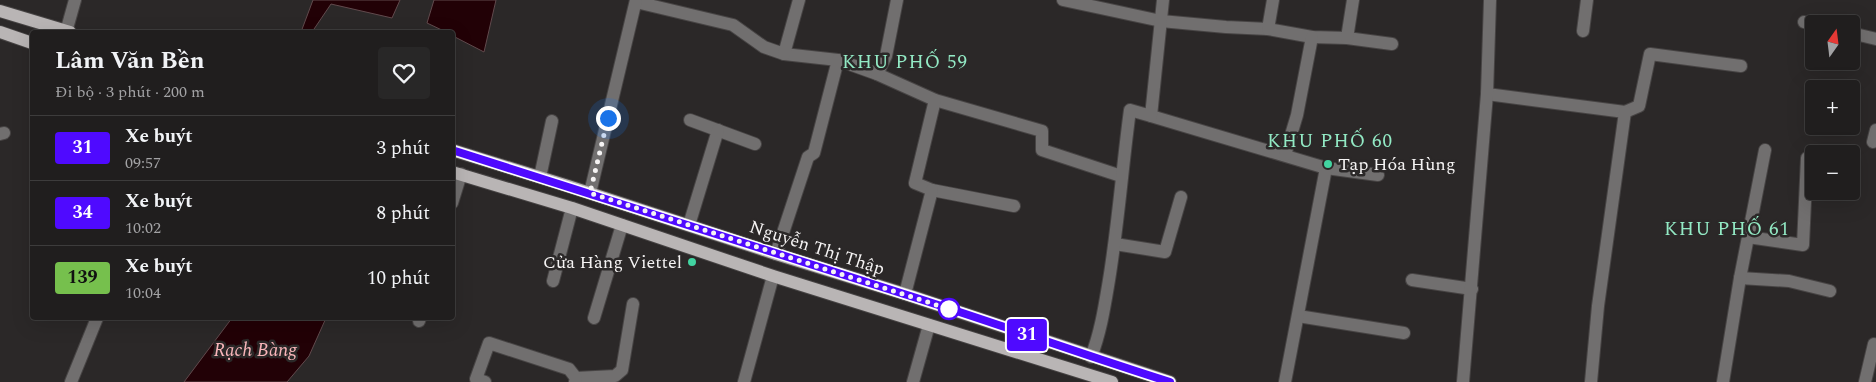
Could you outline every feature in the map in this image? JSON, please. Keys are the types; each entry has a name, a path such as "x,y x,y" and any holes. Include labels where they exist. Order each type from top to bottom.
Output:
{"main road":[{"path":"0,11 62,30"},
{"path":"0,32 30,42"},
{"name":"Nguyễn Thị Thập","path":"455,151 905,294 1091,357 1141,378 1166,381"},
{"path":"457,173 572,208 773,276 1112,382"},
{"path":"586,213 590,193"},
{"path":"1086,373 1091,357"}],"street":[{"path":"68,30 75,0"},
{"path":"784,54 798,0"},
{"path":"878,74 886,56 898,0"},
{"path":"1063,0 1161,22 1226,28 1268,29 1312,37 1347,38 1392,44"},
{"path":"1151,116 1164,0"},
{"path":"1268,29 1273,0"},
{"path":"1347,38 1353,0"},
{"path":"1464,382 1487,94 1490,0"},
{"path":"1583,30 1587,0"},
{"path":"590,193 636,1 733,25 764,47 784,54 838,60 878,74 935,100 1042,131 1042,150 1121,176"},
{"path":"1860,35 1876,39"},
{"path":"1285,156 1297,115 1312,37"},
{"path":"1487,94 1625,112 1639,106 1650,54 1741,66"},
{"path":"776,254 808,157 814,152 838,60"},
{"path":"935,100 915,183 932,190 1014,206"},
{"path":"1091,357 1099,337 1115,244 1121,176 1130,110 1326,168 1378,175"},
{"path":"1592,382 1598,306 1625,112"},
{"path":"690,120 755,144"},
{"path":"540,177 552,121"},
{"path":"689,225 718,130"},
{"path":"1723,382 1740,278 1765,150"},
{"path":"1285,382 1326,168"},
{"path":"905,294 932,190"},
{"path":"1748,236 1802,245 1805,193"},
{"path":"1115,244 1165,252 1181,197"},
{"path":"553,281 572,208"},
{"path":"594,318 622,225"},
{"path":"744,382 773,276"},
{"path":"1740,278 1803,284 1830,291"},
{"path":"1412,280 1472,289"},
{"path":"485,382 476,379 489,343 569,369 575,380 615,376 622,370 633,304"},
{"path":"1298,316 1404,333"},
{"path":"71,382 96,320"},
{"path":"913,382 929,325"},
{"path":"1865,382 1874,344"}],"water":[{"path":"313,0 400,0 392,18 331,4 313,30 302,30"},
{"path":"434,0 496,0 484,52 455,37 455,30 442,30 427,23"},
{"name":"Rạch Bàng","path":"230,320 325,320 309,356 287,382 184,382"}],"bus line":[{"name":"31","path":"455,151 905,294 1170,382"}],"place":[{"name":"Tạp Hóa Hùng","path":"1328,164"},
{"name":"Cửa Hàng Viettel","path":"692,262"}],"district":[{"name":"KHU PHỐ 59","path":"905,62"},
{"name":"KHU PHỐ 60","path":"1330,141"},
{"name":"KHU PHỐ 61","path":"1727,229"}],"route":[{"path":"608,118 590,193 949,309"}]}
